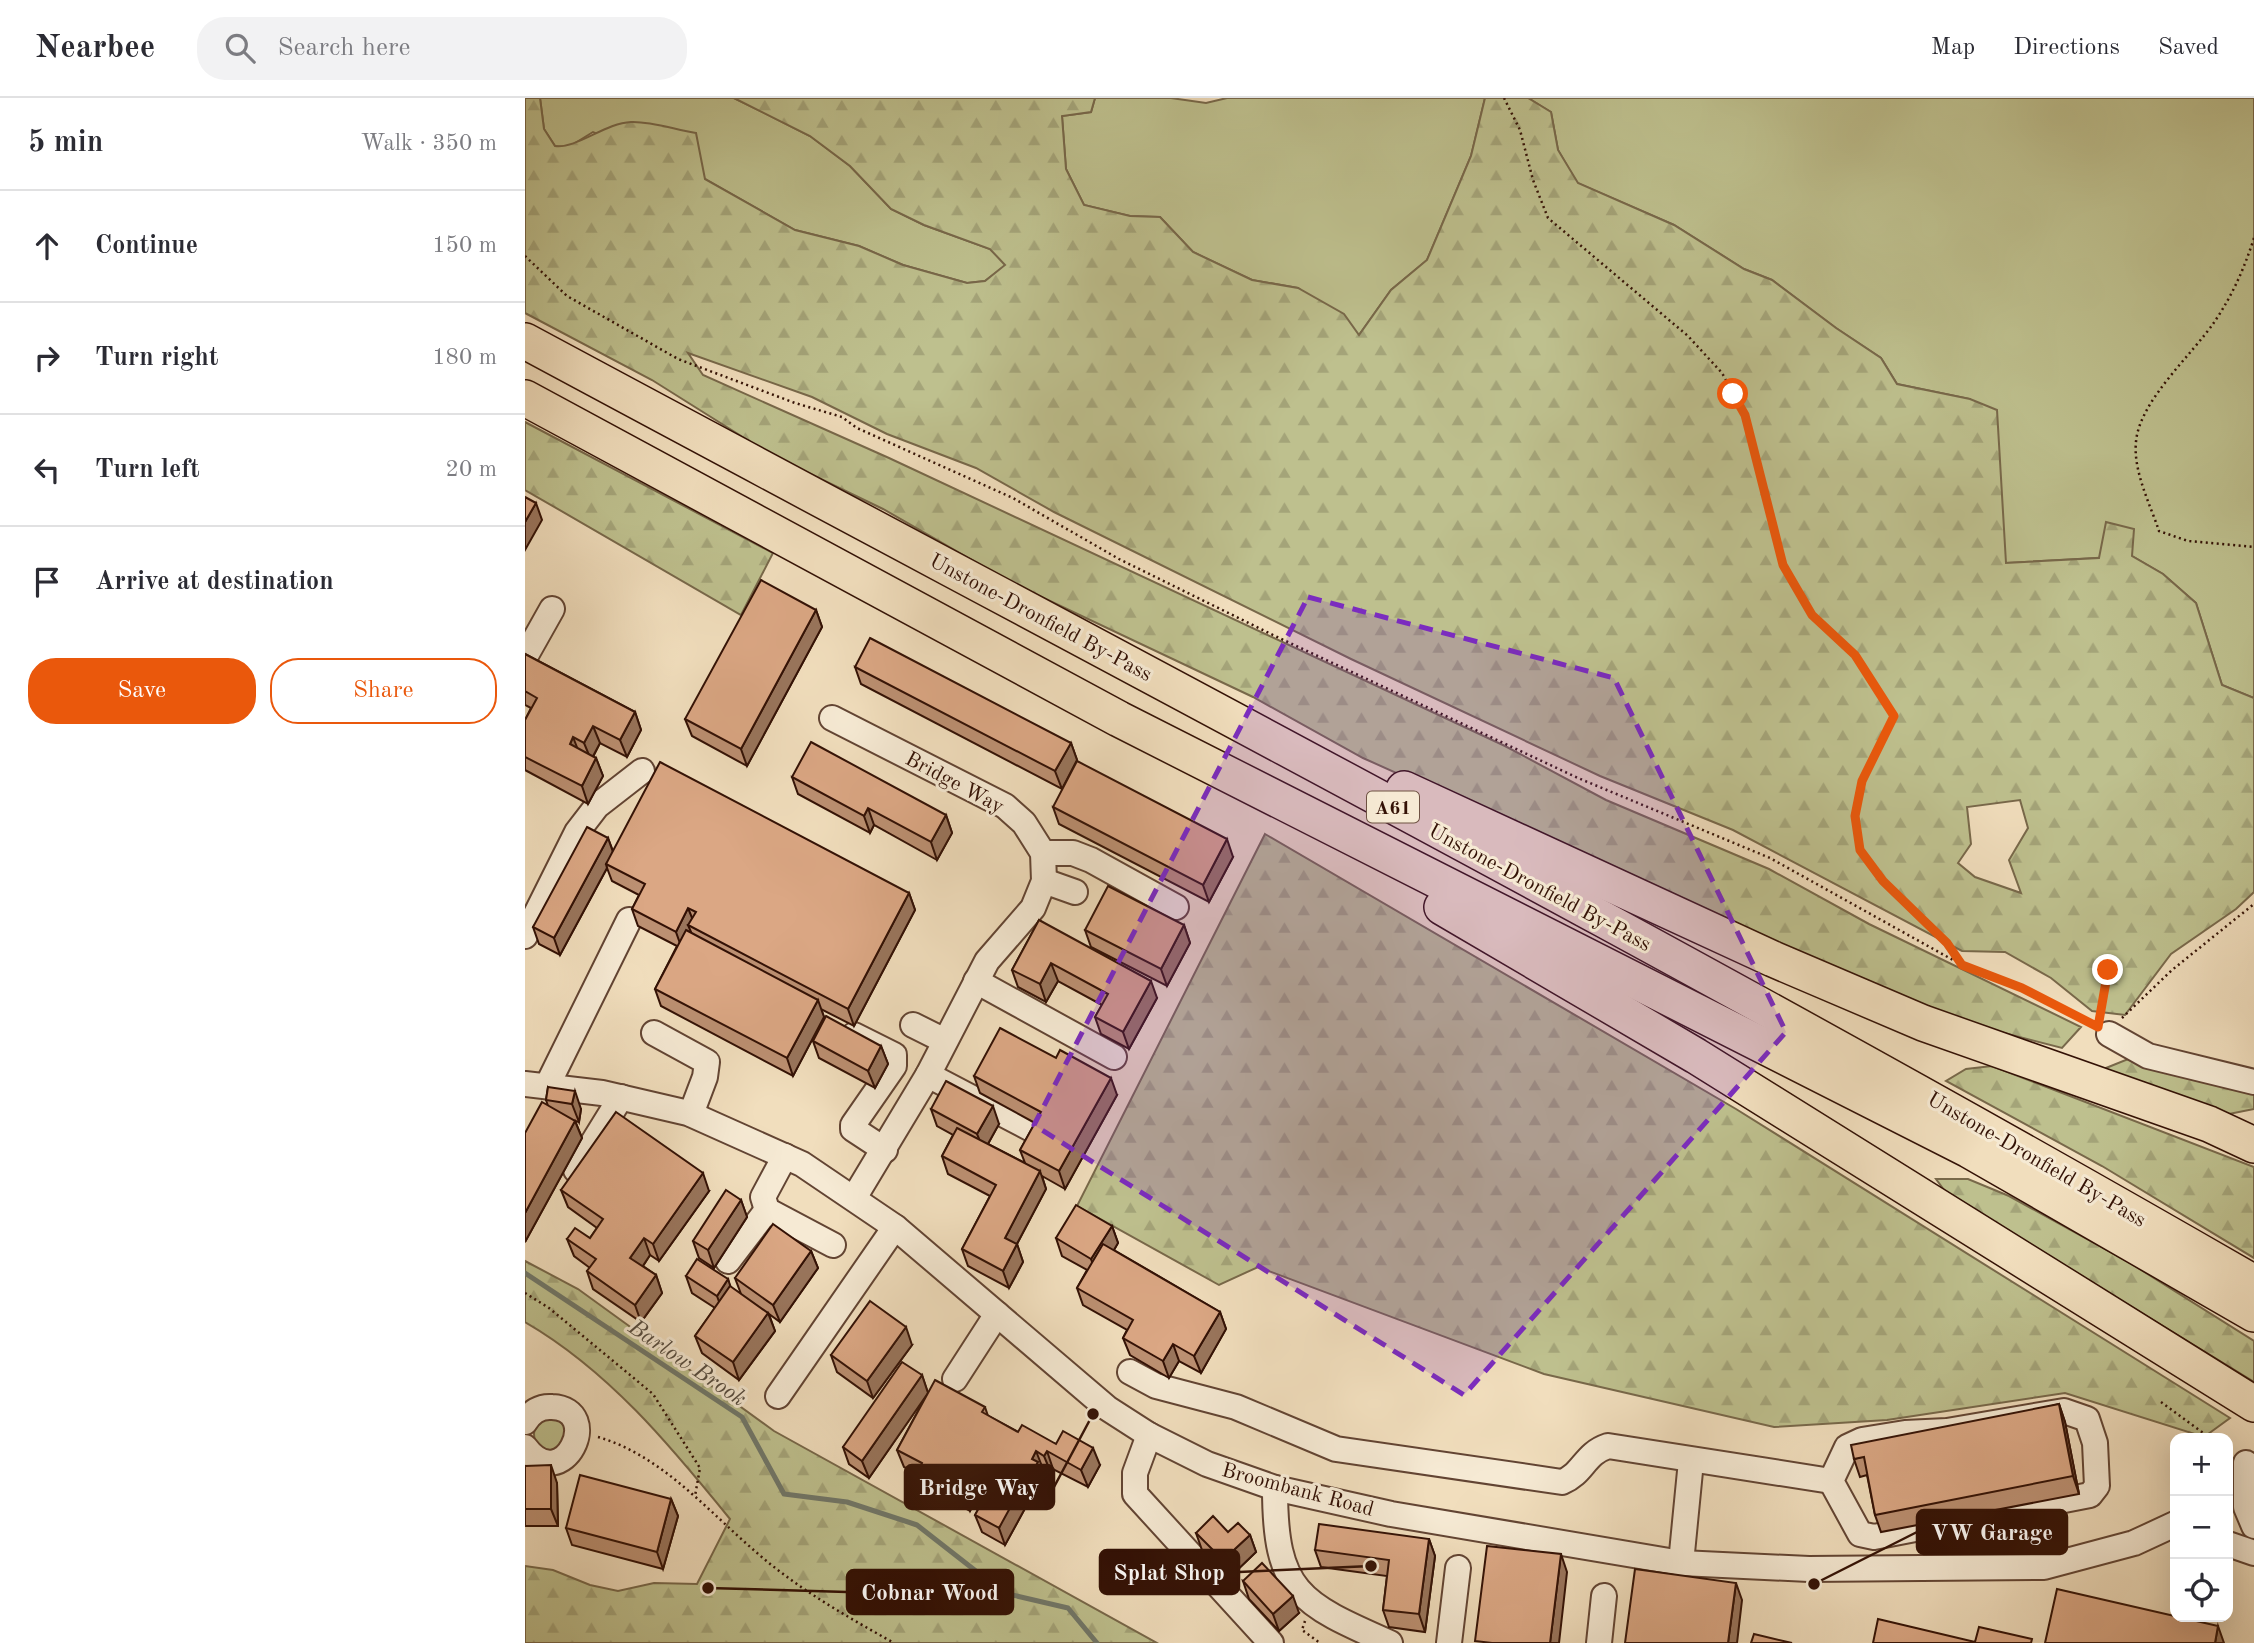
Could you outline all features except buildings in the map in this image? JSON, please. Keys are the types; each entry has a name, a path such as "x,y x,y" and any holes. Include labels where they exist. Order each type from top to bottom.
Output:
{"highway":[{"name":"Unstone-Dronfield By-Pass","path":"525,341 1987,1129 2254,1283"},
{"name":"Unstone-Dronfield By-Pass","path":"525,398 1119,719 1969,1150 2254,1314"},
{"name":"A61","path":"1201,703 1370,772 1773,959 1898,1013 2209,1124 2254,1145"},
{"name":"A61","path":"1119,719 1696,1056 2254,1404"}],"street":[{"path":"525,657 552,609"},
{"name":"Bridge Way","path":"832,718 1005,806 1024,823 1043,853"},
{"path":"525,936 577,832 597,806 642,771"},
{"path":"855,1198 928,1075 976,981 1007,935 1033,908 1044,881 1043,853 1073,853 1091,860 1175,907"},
{"path":"1044,881 1075,892"},
{"path":"536,1085 629,920"},
{"path":"976,981 1114,1057"},
{"path":"913,1025 945,1041"},
{"path":"2103,1031 2148,1056 2254,1082"},
{"path":"653,1033 706,1062 705,1077 691,1114"},
{"path":"850,1033 894,1055 894,1066 853,1125 859,1133 885,1150"},
{"path":"928,1075 1039,1133"},
{"name":"Broombank Road","path":"536,1085 621,1097 691,1114 785,1156 855,1198 895,1227 1107,1408 1149,1435 1207,1464 1275,1488 1391,1514 1681,1563 1809,1569 2044,1567 2134,1543 2170,1526"},
{"path":"576,1170 621,1097"},
{"path":"785,1156 763,1197 767,1210 833,1245"},
{"path":"728,1261 767,1210"},
{"path":"778,1396 895,1227"},
{"path":"955,1379 997,1314"},
{"path":"1130,1372 1156,1386 1193,1398 1236,1407 1336,1449 1465,1470 1562,1482 1576,1476 1592,1451 1608,1446 1831,1481"},
{"path":"525,1422 539,1408 557,1407 571,1416 578,1433 572,1451 557,1461 538,1460 525,1447"},
{"path":"2064,1410 2087,1419 2095,1443 2097,1486 2090,1495 1895,1535 1874,1537 1860,1534 1831,1481 1847,1447 1862,1440 1905,1433 1947,1431 2064,1410"},
{"path":"1149,1435 1135,1473 1135,1494 1271,1643"},
{"path":"2233,1475 2250,1458"},
{"path":"2250,1458 2246,1507 2254,1526"},
{"path":"1681,1563 1691,1461"},
{"path":"1275,1488 1275,1528 1281,1561 1299,1594 1349,1625 1390,1643"},
{"path":"2233,1546 2254,1553"},
{"path":"1449,1643 1458,1568"},
{"path":"1599,1643 1604,1596"}],"path":[{"path":"1504,98 1520,130 1533,180 1548,218 1688,336 1722,373 1745,415 1783,565 1812,615 1855,655 1894,716 1862,781 1855,816 1860,850 1883,881 1947,943 1962,965"},
{"path":"2254,238 2239,282 2213,324 2169,378 2144,417 2136,442 2141,476 2159,531 2189,541 2254,547"},
{"path":"525,256 567,296 678,359 795,403 842,417 857,428 1013,498 1119,559 1273,635 1578,778 1770,859 1962,965 2022,988 2103,1031"},
{"path":"2103,1031 2114,1025 2172,970 2254,904"},
{"path":"2103,1031 2108,970"},
{"path":"525,1293 549,1308 653,1394 700,1468 695,1496"},
{"path":"2161,1402 2203,1433"},
{"path":"578,1433 601,1437 628,1449 695,1496 758,1554 823,1602 894,1643"}],"highlighted area":[{"path":"1308,597 1614,678 1786,1032 1464,1395 1034,1125"}],"green space":[{"path":"525,98 540,98 544,129 555,146 573,144 621,123 631,122 696,133 705,179 795,230 859,246 903,265 967,283 985,281 1005,265 990,249 924,225 891,209 850,166 810,136 734,98 1095,98 1091,112 1062,116 1066,169 1084,205 1130,216 1160,217 1193,252 1252,280 1298,288 1344,314 1359,335 1391,290 1427,260 1471,156 1485,98 1528,98 1551,112 1558,150 1578,183 1674,225 1744,269 1772,280 1881,358 1897,384 1970,399 1997,410 2006,563 2099,558 2106,522 2134,529 2132,556 2163,574 2196,603 2222,685 2254,698 2254,892 2236,909 2171,954 2125,1015 2092,1011 2051,978 2005,952 1962,951 1733,830 1600,776 1351,659 1054,512 976,468 887,434 812,397 688,353 703,375 889,458 1505,746 1606,800 1769,869 1869,924 2081,1027 2062,1048 2000,1032 1885,993 1363,758 1253,697 1012,583 883,509 773,456 652,380 525,313","holes":["2020,800 2028,828 2009,860 2021,893 1975,877 1958,863 1971,844 1967,807"]},
{"path":"540,98 734,98 810,136 850,166 891,209 924,225 990,249 1006,265 985,281 967,283 903,265 859,246 795,230 705,179 593,132 567,148 555,146 544,129"},
{"path":"1095,98 1171,98 1206,103 1227,98 1485,98 1471,156 1427,260 1391,290 1359,335 1298,288 1252,280 1193,252 1160,217 1130,216 1084,205 1066,169 1062,116 1091,112"},
{"path":"1528,98 2254,98 2254,698 2222,685 2196,603 2163,574 2132,556 2005,563 1970,399 1897,384 1881,358 1772,280 1744,269 1674,225 1577,183 1558,150 1551,112"},
{"path":"525,422 773,553 741,615 525,490"},
{"path":"1265,834 1736,1109 2230,1418 2209,1433 2191,1433 2065,1393 1887,1420 1774,1427 1544,1374 1258,1267 1219,1285 1077,1206"},
{"path":"2138,1055 2254,1087 2254,1109 2229,1114 2101,1070"},
{"path":"1992,1066 2254,1167 2254,1258 2102,1166 1946,1081 1966,1069"},
{"path":"1936,1179 1968,1179 2009,1196 2127,1261 2254,1341 2254,1382 1947,1194"},
{"path":"525,1261 578,1289 774,1431 1157,1643 525,1643 525,1566 553,1570 590,1585 618,1591 654,1583 697,1584 730,1519 661,1437 611,1386 555,1341 525,1322"},
{"path":"550,1418 562,1422 566,1434 562,1446 550,1450 538,1446 534,1434 538,1422"}],"waterway":[{"name":"Barlow Brook","path":"525,1273 742,1417 784,1494 847,1502 917,1525 1004,1593 1068,1608 1097,1643"}],"place":[{"name":"Bridge Way","path":"1093,1414"},
{"name":"Splat Shop","path":"1371,1566"},
{"name":"VW Garage","path":"1814,1584"},
{"name":"Cobnar Wood","path":"708,1588"}],"route":[{"path":"1733,394 1745,415 1783,565 1812,615 1855,655 1894,716 1862,781 1855,816 1860,850 1883,881 1947,943 1962,965 2022,988 2098,1027 2098,1012 2108,970"}]}
